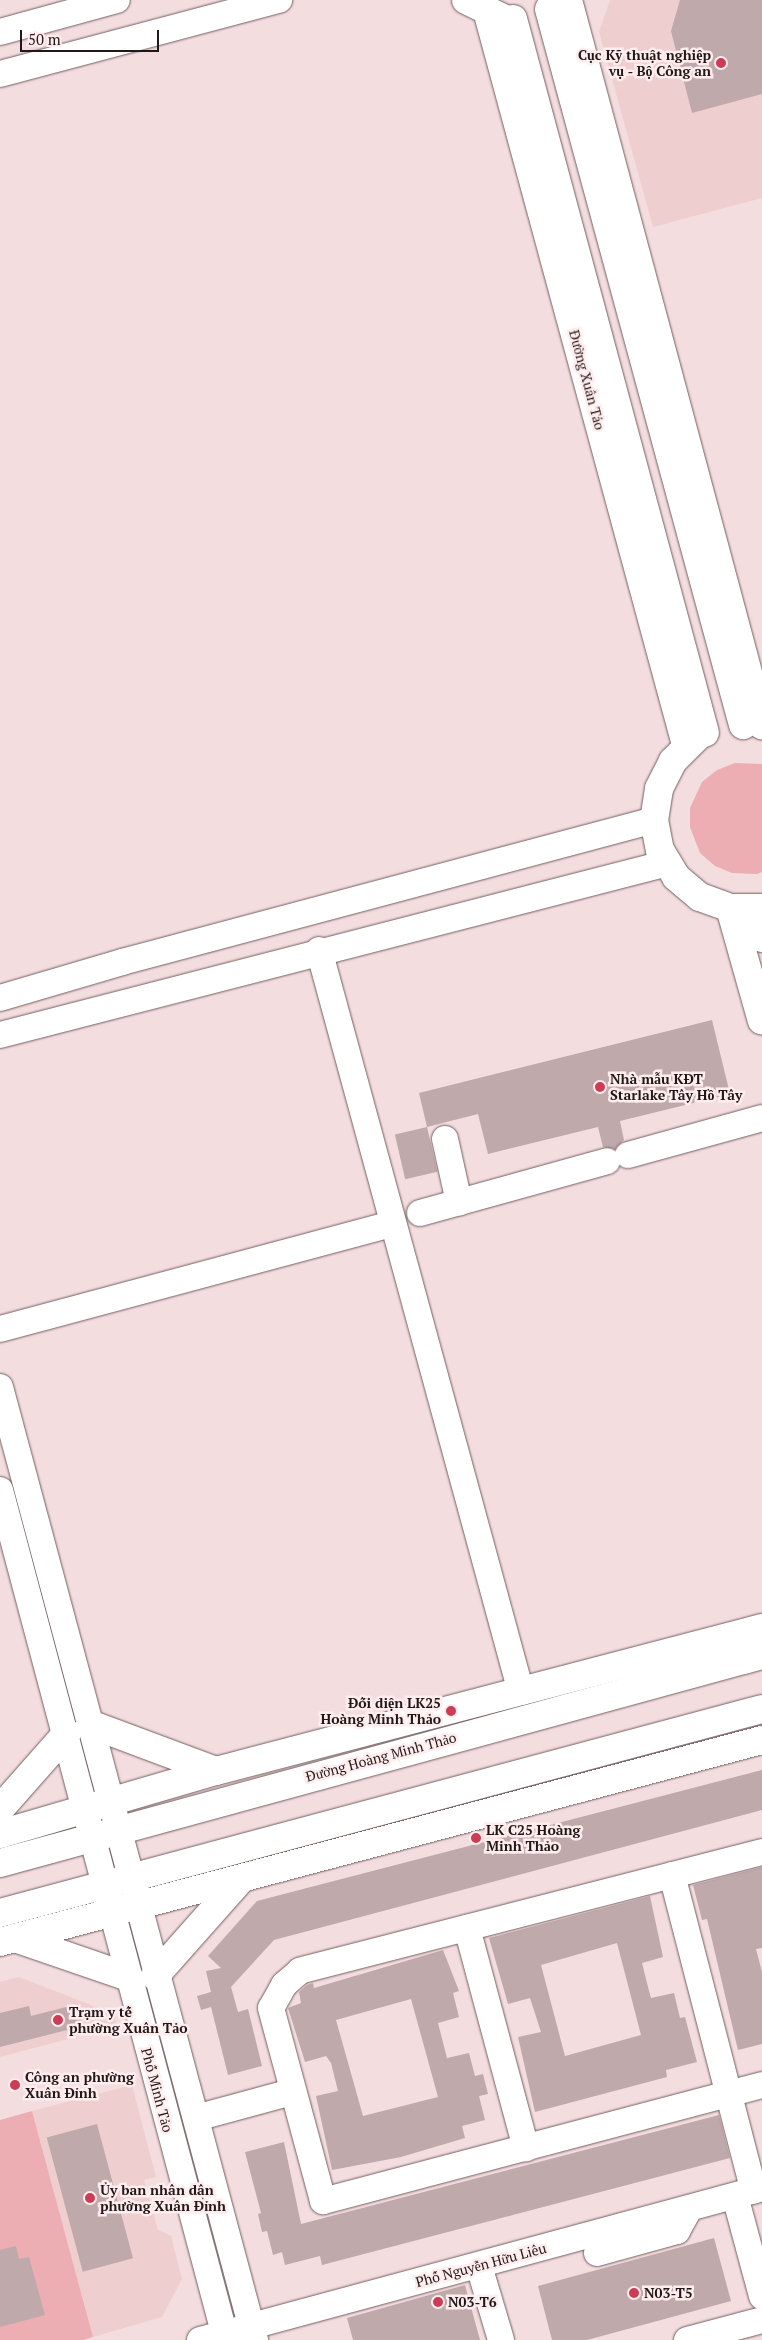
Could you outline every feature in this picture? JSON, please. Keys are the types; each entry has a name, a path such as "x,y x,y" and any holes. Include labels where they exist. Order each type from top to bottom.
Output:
{"main road":[{"path":"489,11 558,3 756,726 696,739 659,789 654,820 660,850 676,877 700,897 749,909"},
{"name":"Đường Xuân Tảo","path":"489,11 696,739"},
{"path":"749,909 762,938"},
{"path":"749,909 762,1021"},
{"name":"Đường Hoàng Minh Thảo","path":"0,1863 118,1831 386,1742 521,1692 762,1628"},
{"name":"Đường Hoàng Minh Thảo","path":"0,1834 216,1771 386,1742 762,1655"},
{"path":"0,1913 762,1709"},
{"path":"0,1809 73,1726 216,1771"},
{"path":"8,1940 762,1740"},
{"path":"233,1852 241,1879"},
{"path":"8,1940 142,1976 241,1879"}],"street":[{"path":"0,32 118,0"},
{"path":"0,74 279,0"},
{"path":"0,998 122,962 654,820"},
{"path":"0,1035 319,950 668,863"},
{"path":"319,950 391,1224 521,1692"},
{"path":"420,1213 762,1118"},
{"path":"445,1139 459,1202"},
{"path":"0,1329 391,1224"},
{"path":"0,1387 73,1726"},
{"path":"0,1490 98,1806"},
{"name":"Phố Minh Tảo","path":"98,1806 118,1831 137,1906 142,1976 196,2118 253,2333"},
{"name":"Phố Minh Tảo","path":"98,1806 142,1976 225,2337"},
{"path":"762,1852 300,1972 284,1985 271,2008 292,2092 323,2201 762,2085"},
{"path":"672,1875 729,2094 751,2192 762,2296"},
{"path":"467,1928 526,2148"},
{"path":"196,2118 292,2092"},
{"name":"Phố Nguyễn Hữu Liêu","path":"200,2340 253,2333 479,2266 751,2192"},
{"path":"479,2266 501,2340"},
{"path":"701,2338 762,2320"}],"shaded area":[{"path":"610,0 762,0 762,198 653,227 599,32"},
{"path":"735,763 762,764 762,872 757,874 732,873 715,866 700,853 690,827 690,808 702,782 717,770"},
{"name":"Trạm y tế phường Xuân Tảo","path":"19,1977 114,2014 117,2026 0,2057 0,1982"},
{"path":"132,2085 156,2177 144,2180 158,2230 171,2236 182,2279 162,2317 93,2337 32,2111"},
{"path":"32,2111 93,2337 83,2340 0,2340 0,2120"}],"building":[{"name":"Cục Kỹ thuật nghiệp vụ - Bộ Công an","path":"680,0 762,0 762,94 692,113 671,31"},
{"name":"Nhà mẫu KĐT Starlake Tây Hồ Tây","path":"712,1020 730,1094 620,1121 624,1140 615,1149 603,1147 598,1127 488,1154 478,1114 427,1127 419,1093"},
{"path":"427,1127 437,1172 405,1179 395,1134"},
{"path":"762,1770 762,1810 274,1940 231,1987 238,2012 248,2009 262,2066 228,2075 211,2007 201,2010 197,1996 211,1992 206,1971 221,1968 208,1956 257,1901"},
{"path":"762,1867 762,1948 756,1949 762,1972 762,2044 738,2050 707,1919 702,1920 693,1885"},
{"path":"650,1896 663,1957 642,1963 649,1991 651,1998 674,1993 680,2018 685,2017 697,2062 666,2070 667,2077 535,2112 518,2037 541,2032 530,1998 508,2004 489,1938","holes":["617,1943 641,2035 565,2056 541,1965"]},
{"path":"443,1950 459,1991 453,1993 459,2017 438,2023 447,2058 469,2053 475,2076 483,2074 488,2094 479,2096 485,2120 462,2126 465,2138 401,2157 332,2170 316,2096 338,2091 331,2063 326,2056 305,2062 288,2008 301,2003 299,1992 307,1985 313,1983 314,1988","holes":["411,1999 438,2097 363,2116 336,2020"]},
{"path":"78,2004 83,2026 0,2047 0,2013 29,2006 31,2016"},
{"path":"719,2115 730,2158 322,2265 320,2256 285,2265 282,2252 273,2255 267,2231 262,2232 258,2214 261,2213 245,2152 284,2142 301,2224"},
{"name":"Ủy ban nhân dân phường Xuân Đỉnh","path":"97,2124 133,2258 83,2272 47,2137"},
{"name":"N03-T5","path":"714,2238 731,2301 587,2340 552,2340 538,2286"},
{"path":"16,2246 19,2259 29,2257 45,2315 0,2327 0,2250"},
{"name":"N03-T6","path":"465,2285 480,2340 353,2340 347,2318"}],"place":[{"name":"Cục Kỹ thuật nghiệp vụ - Bộ Công an","path":"721,63"},
{"name":"Nhà mẫu KĐT Starlake Tây Hồ Tây","path":"600,1087"},
{"name":"Đối diện LK25 Hoàng Minh Thảo","path":"451,1711"},
{"name":"LK C25 Hoàng Minh Thảo","path":"476,1838"},
{"name":"Trạm y tế phường Xuân Tảo","path":"58,2020"},
{"name":"Công an phường Xuân Đỉnh","path":"15,2085"},
{"name":"Ủy ban nhân dân phường Xuân Đỉnh","path":"90,2198"},
{"name":"N03-T5","path":"634,2293"},
{"name":"N03-T6","path":"438,2302"}]}
